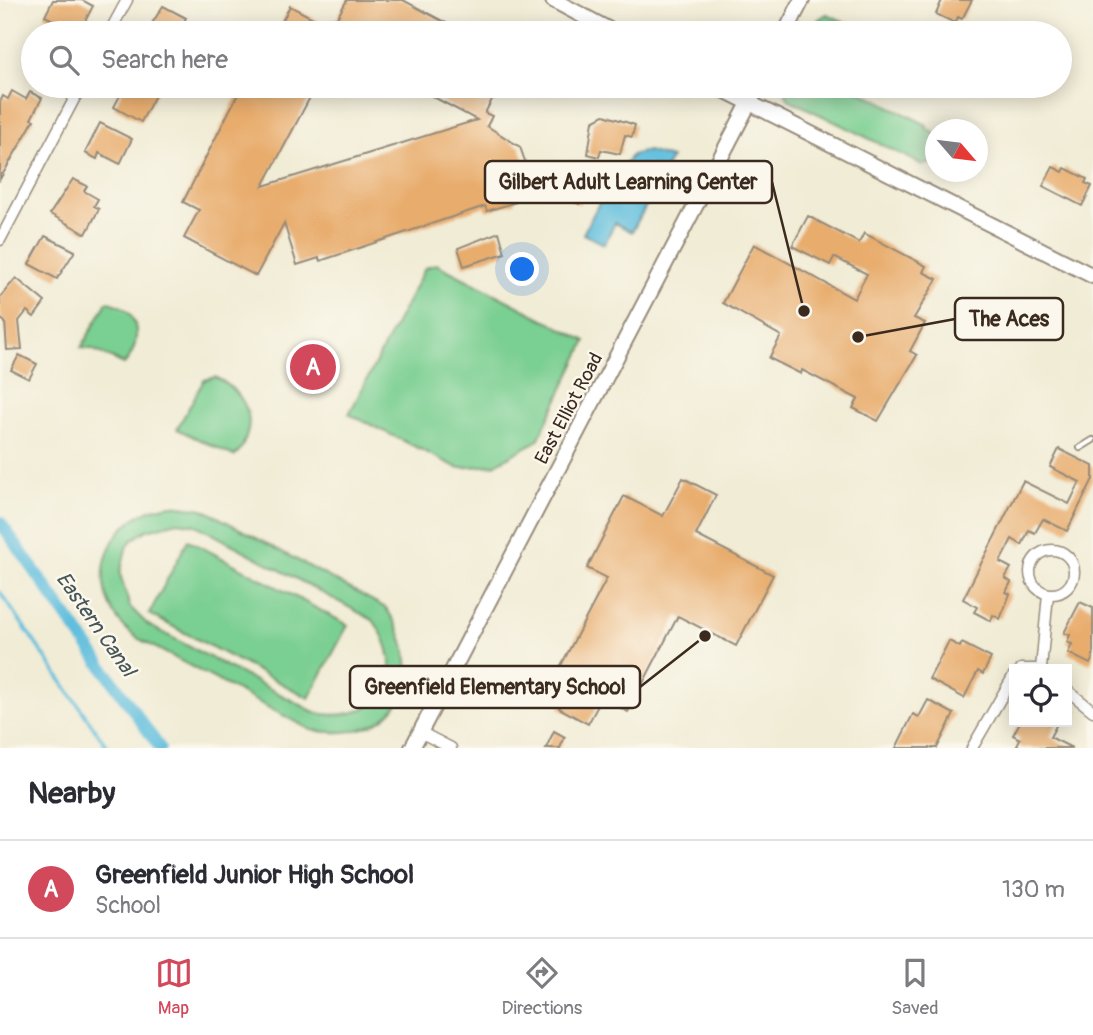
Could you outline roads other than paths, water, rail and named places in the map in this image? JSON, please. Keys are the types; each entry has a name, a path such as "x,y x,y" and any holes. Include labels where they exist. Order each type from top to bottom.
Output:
{"main road":[{"path":"553,0 592,21"},
{"path":"791,21 802,0"},
{"path":"739,98 1093,276"},
{"name":"East Elliot Road","path":"412,748 752,98"}],"street":[{"path":"116,21 127,0"},
{"path":"0,240 76,98"},
{"path":"1051,550 1059,551 1071,560 1074,575 1068,589 1048,594 1035,587 1031,568 1038,555 1051,550"},
{"path":"1041,664 1048,594"},
{"path":"972,748 1009,687"},
{"path":"1072,694 1093,711"},
{"path":"420,732 451,748"}],"lane":[{"path":"1080,448 1093,440"}],"water":[{"path":"647,151 671,158 632,232 615,223 604,244 583,234 611,180 641,196 644,189 617,175 632,155"}],"waterway":[{"name":"Eastern Canal","path":"0,522 160,748"},
{"path":"0,592 108,748"}],"place":[{"name":"Gilbert Adult Learning Center","path":"804,311"},
{"name":"The Aces","path":"858,337"},
{"name":"Greenfield Junior High School","path":"313,367"},
{"name":"Greenfield Elementary School","path":"705,636"}]}
